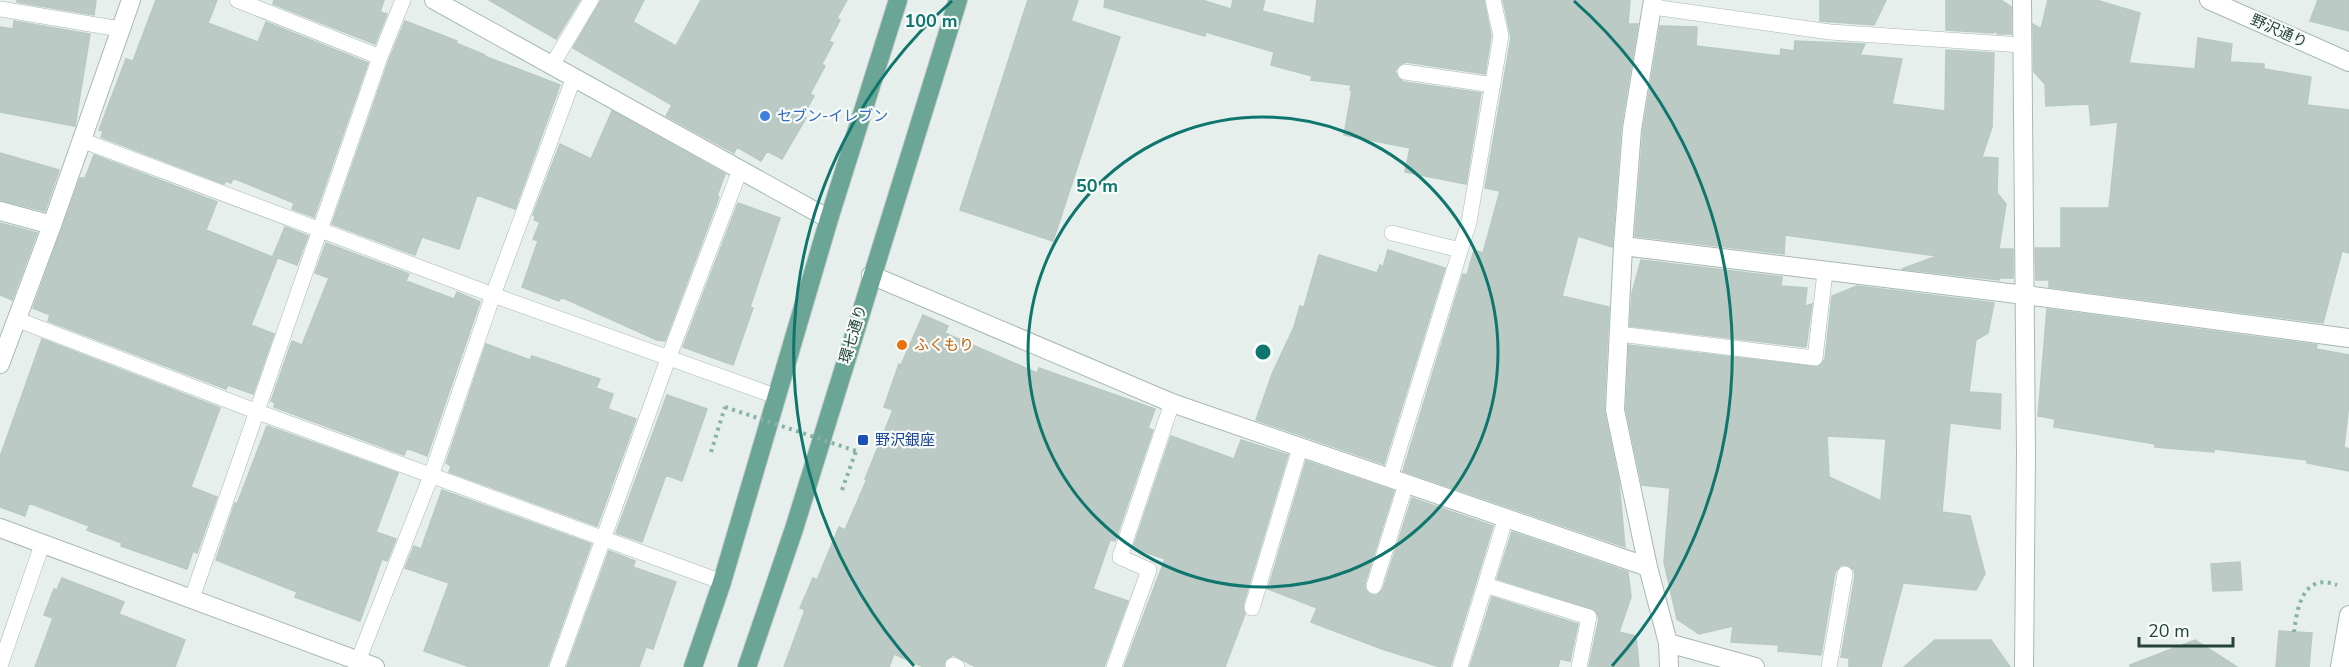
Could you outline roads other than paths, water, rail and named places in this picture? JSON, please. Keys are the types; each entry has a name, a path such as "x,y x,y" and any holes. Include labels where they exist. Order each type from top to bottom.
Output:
{"main road":[{"path":"693,667 722,582 775,396 898,0"},
{"name":"環七通り","path":"747,667 794,529 958,0"}],"street":[{"path":"0,364 52,225 131,0"},
{"path":"434,0 829,219"},
{"path":"2022,0 2025,295 2024,667"},
{"name":"野沢通り","path":"2213,1 2349,62"},
{"path":"1653,4 1632,129 1623,246 1615,410 1648,567 1668,644 1669,667"},
{"path":"0,211 52,225"},
{"path":"1623,246 2025,295 2349,338"},
{"path":"871,275 1172,403 1648,567"},
{"path":"0,528 192,598 357,663"},
{"path":"2340,667 2349,615"},
{"path":"1668,644 1755,667"}],"lane":[{"path":"237,0 380,57"},
{"path":"192,598 380,57 404,0"},
{"path":"552,65 591,0"},
{"path":"1374,586 1398,481 1469,222 1501,36 1493,0"},
{"path":"1653,4 1830,32 2022,45"},
{"path":"0,9 120,29"},
{"path":"1405,72 1493,85"},
{"path":"357,663 431,476 493,295 574,77"},
{"path":"81,140 493,295 775,396"},
{"path":"556,667 668,359 740,170"},
{"path":"1392,233 1460,250"},
{"path":"1619,334 1815,358 1825,272"},
{"path":"16,319 258,412 722,582"},
{"path":"1114,667 1149,570 1120,557 1172,403"},
{"path":"1252,608 1300,447"},
{"path":"1460,667 1506,517"},
{"path":"0,666 42,545"},
{"path":"1829,667 1845,574"},
{"path":"1485,585 1590,617 1579,667"}],"place":[{"name":"セブン-イレブン","path":"765,116"},
{"name":"ふくもり","path":"902,345"},
{"name":"野沢銀座","path":"863,440"}]}
